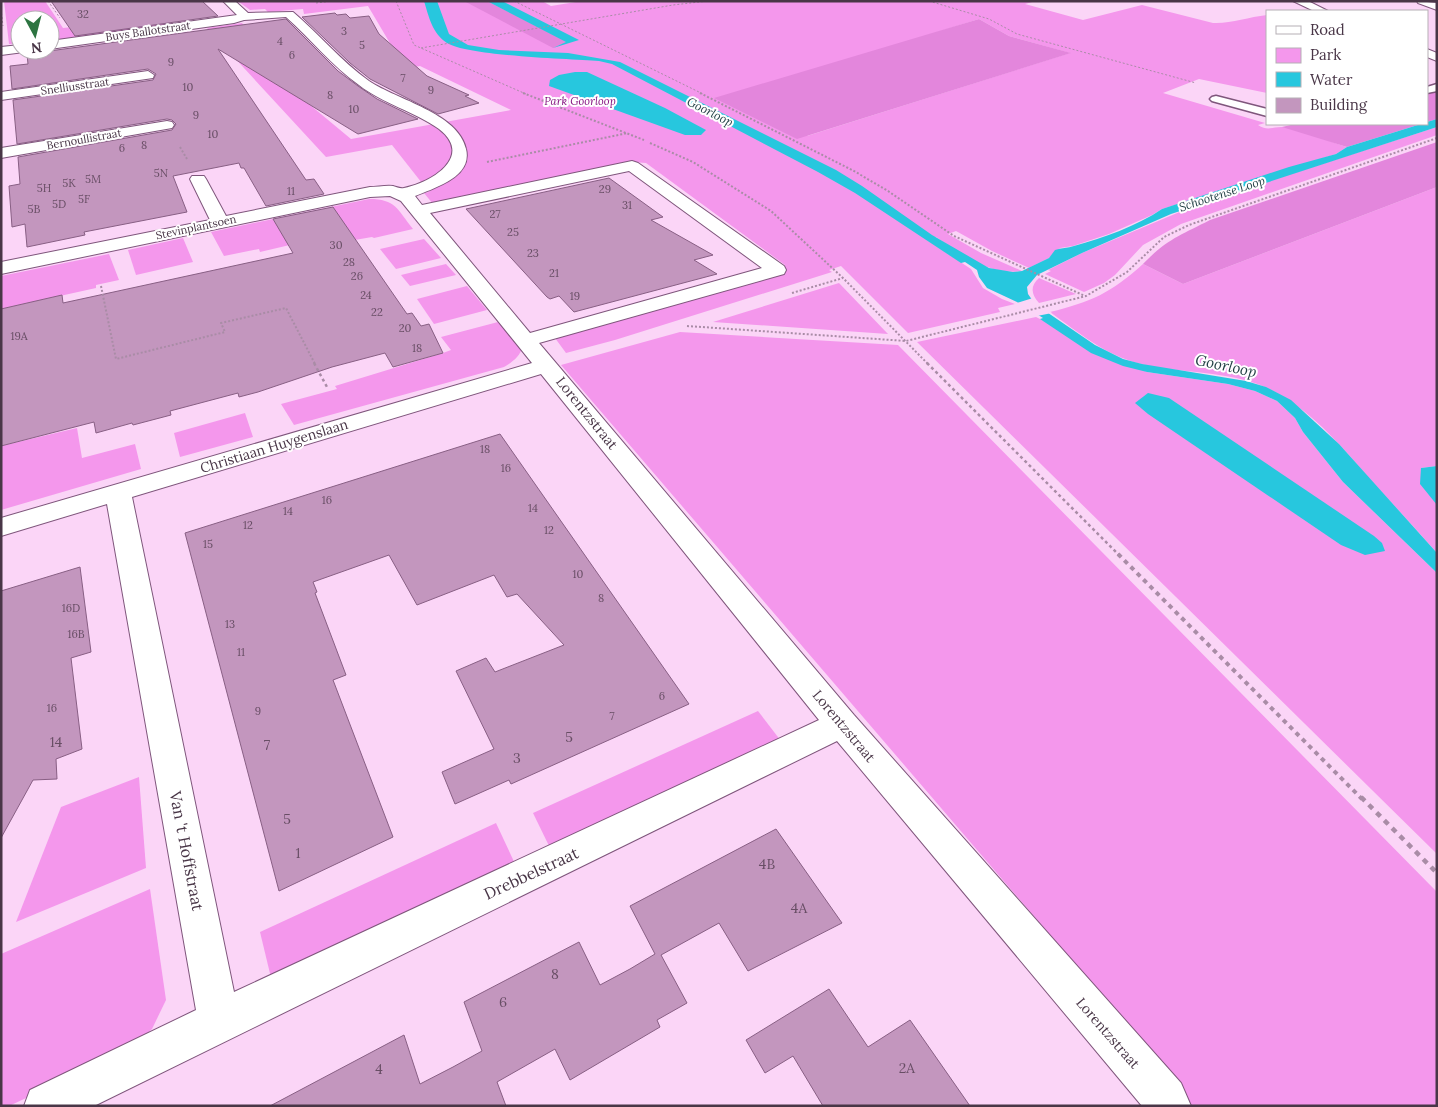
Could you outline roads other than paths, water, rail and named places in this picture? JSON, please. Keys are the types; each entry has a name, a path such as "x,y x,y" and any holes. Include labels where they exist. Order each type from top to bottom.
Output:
{"street":[{"path":"228,1 242,15"},
{"path":"1298,1 1320,10"},
{"path":"1422,1 1437,7"},
{"name":"Buys Ballotstraat","path":"60,43 242,15 289,14 364,84 396,103 444,126 456,140 460,150 459,161 454,169 404,199"},
{"name":"Snelliusstraat","path":"1,96 148,75"},
{"name":"Bernoullistraat","path":"1,153 167,125"},
{"path":"404,199 632,166 777,270 527,340"},
{"path":"198,179 220,222"},
{"name":"Stevinplantsoen","path":"1,268 370,192 404,199"},
{"name":"Lorentzstraat","path":"404,199 527,340 842,724 1165,1099 1169,1106"},
{"name":"Christiaan Huygenslaan","path":"1,527 547,365"},
{"name":"Van 't Hoffstraat","path":"118,493 219,1021"},
{"name":"Drebbelstraat","path":"219,1021 842,724"},
{"path":"46,1106 219,1021"}],"lane":[{"path":"1216,99 1266,113"}],"water":[{"path":"424,1 437,1 449,34 468,45 499,50 568,53 620,62 836,170 932,235 989,268 1013,272 1022,271 1049,258 1055,250 1072,247 1120,231 1162,209 1289,167 1336,154 1347,147 1418,125 1428,125 1428,122 1437,119 1437,127 1171,214 1037,275 1027,287 1028,294 1035,304 1095,345 1123,359 1142,364 1246,381 1266,387 1291,400 1339,444 1437,553 1437,573 1343,482 1303,432 1295,418 1277,401 1255,391 1228,384 1147,372 1123,366 1091,353 1021,304 987,288 979,277 977,270 965,262 961,263 855,193 612,64 599,61 496,54 458,47 442,39 434,30"},
{"path":"487,1 502,1 579,40 553,48 566,42"},
{"path":"587,72 665,108 706,130 701,135 685,135 549,86 550,80 559,75"},
{"path":"1148,393 1169,398 1374,536 1382,543 1385,551 1365,555 1341,545 1148,414 1135,403"},
{"path":"1437,466 1437,505 1420,484 1421,468"}],"park label":[{"name":"Park Goorloop","path":"580,101"}],"water label":[{"name":"Goorloop","path":"710,112"},
{"name":"Schootense Loop","path":"1222,194"},
{"name":"Goorloop","path":"1226,366"}]}
